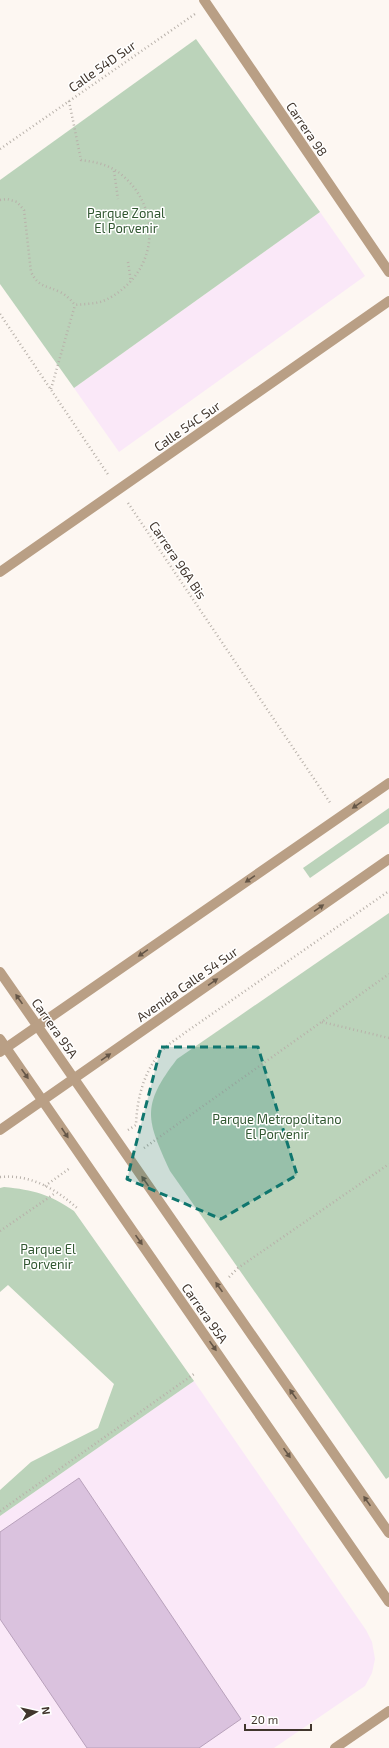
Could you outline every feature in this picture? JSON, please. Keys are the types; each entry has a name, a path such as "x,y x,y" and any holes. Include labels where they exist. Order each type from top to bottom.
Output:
{"street":[{"name":"Carrera 98","path":"205,3 389,272"},
{"name":"Calle 54C Sur","path":"0,572 389,301"},
{"path":"3,1050 389,782"},
{"name":"Avenida Calle 54 Sur","path":"0,1130 389,859"},
{"name":"Carrera 95A","path":"0,972 389,1533"},
{"name":"Carrera 95A","path":"0,1039 3,1050 43,1100 389,1602"},
{"path":"335,1748 389,1711"}],"path":[{"name":"Calle 54D Sur","path":"0,149 205,3"},
{"path":"69,101 81,160 103,164 122,175 138,191 148,212 151,234 147,256 131,282 120,292 100,302 75,305"},
{"path":"114,170 118,199"},
{"path":"0,200 7,199 17,202 24,210 31,272 35,279 42,286 59,291 67,296 75,305"},
{"path":"128,262 131,282"},
{"path":"51,389 75,305"},
{"name":"Carrera 96A Bis","path":"0,314 340,817"},
{"path":"136,1124 136,1107 140,1090 149,1070 160,1053 186,1032 389,891"},
{"path":"144,1148 389,974"},
{"path":"322,1021 389,1038"},
{"path":"229,1278 238,1268 389,1164"},
{"path":"0,1177 35,1181 66,1198 77,1208"},
{"path":"0,1231 54,1194"},
{"path":"0,1511 194,1374"}],"highlighted area":[{"path":"161,1047 258,1047 297,1175 221,1219 127,1179"}],"shaded area":[{"path":"320,212 365,276 119,452 74,388"},
{"path":"194,1381 366,1630 372,1642 375,1659 372,1673 365,1686 274,1748 0,1748 0,1516"}],"green space":[{"name":"Parque Zonal El Porvenir","path":"196,39 320,212 74,388 0,284 0,180"},
{"path":"389,808 389,823 310,878 303,868"},
{"name":"Parque Metropolitano El Porvenir","path":"389,913 389,1477 386,1479 170,1171 156,1138 152,1125 151,1113 157,1089 177,1059"},
{"name":"Parque El Porvenir","path":"4,1187 33,1191 57,1200 74,1211 194,1381 0,1516 0,1490 31,1462 98,1428 114,1384 8,1285 0,1292 0,1188"}],"building":[{"path":"79,1478 241,1719 199,1748 87,1748 0,1619 0,1532"}]}
